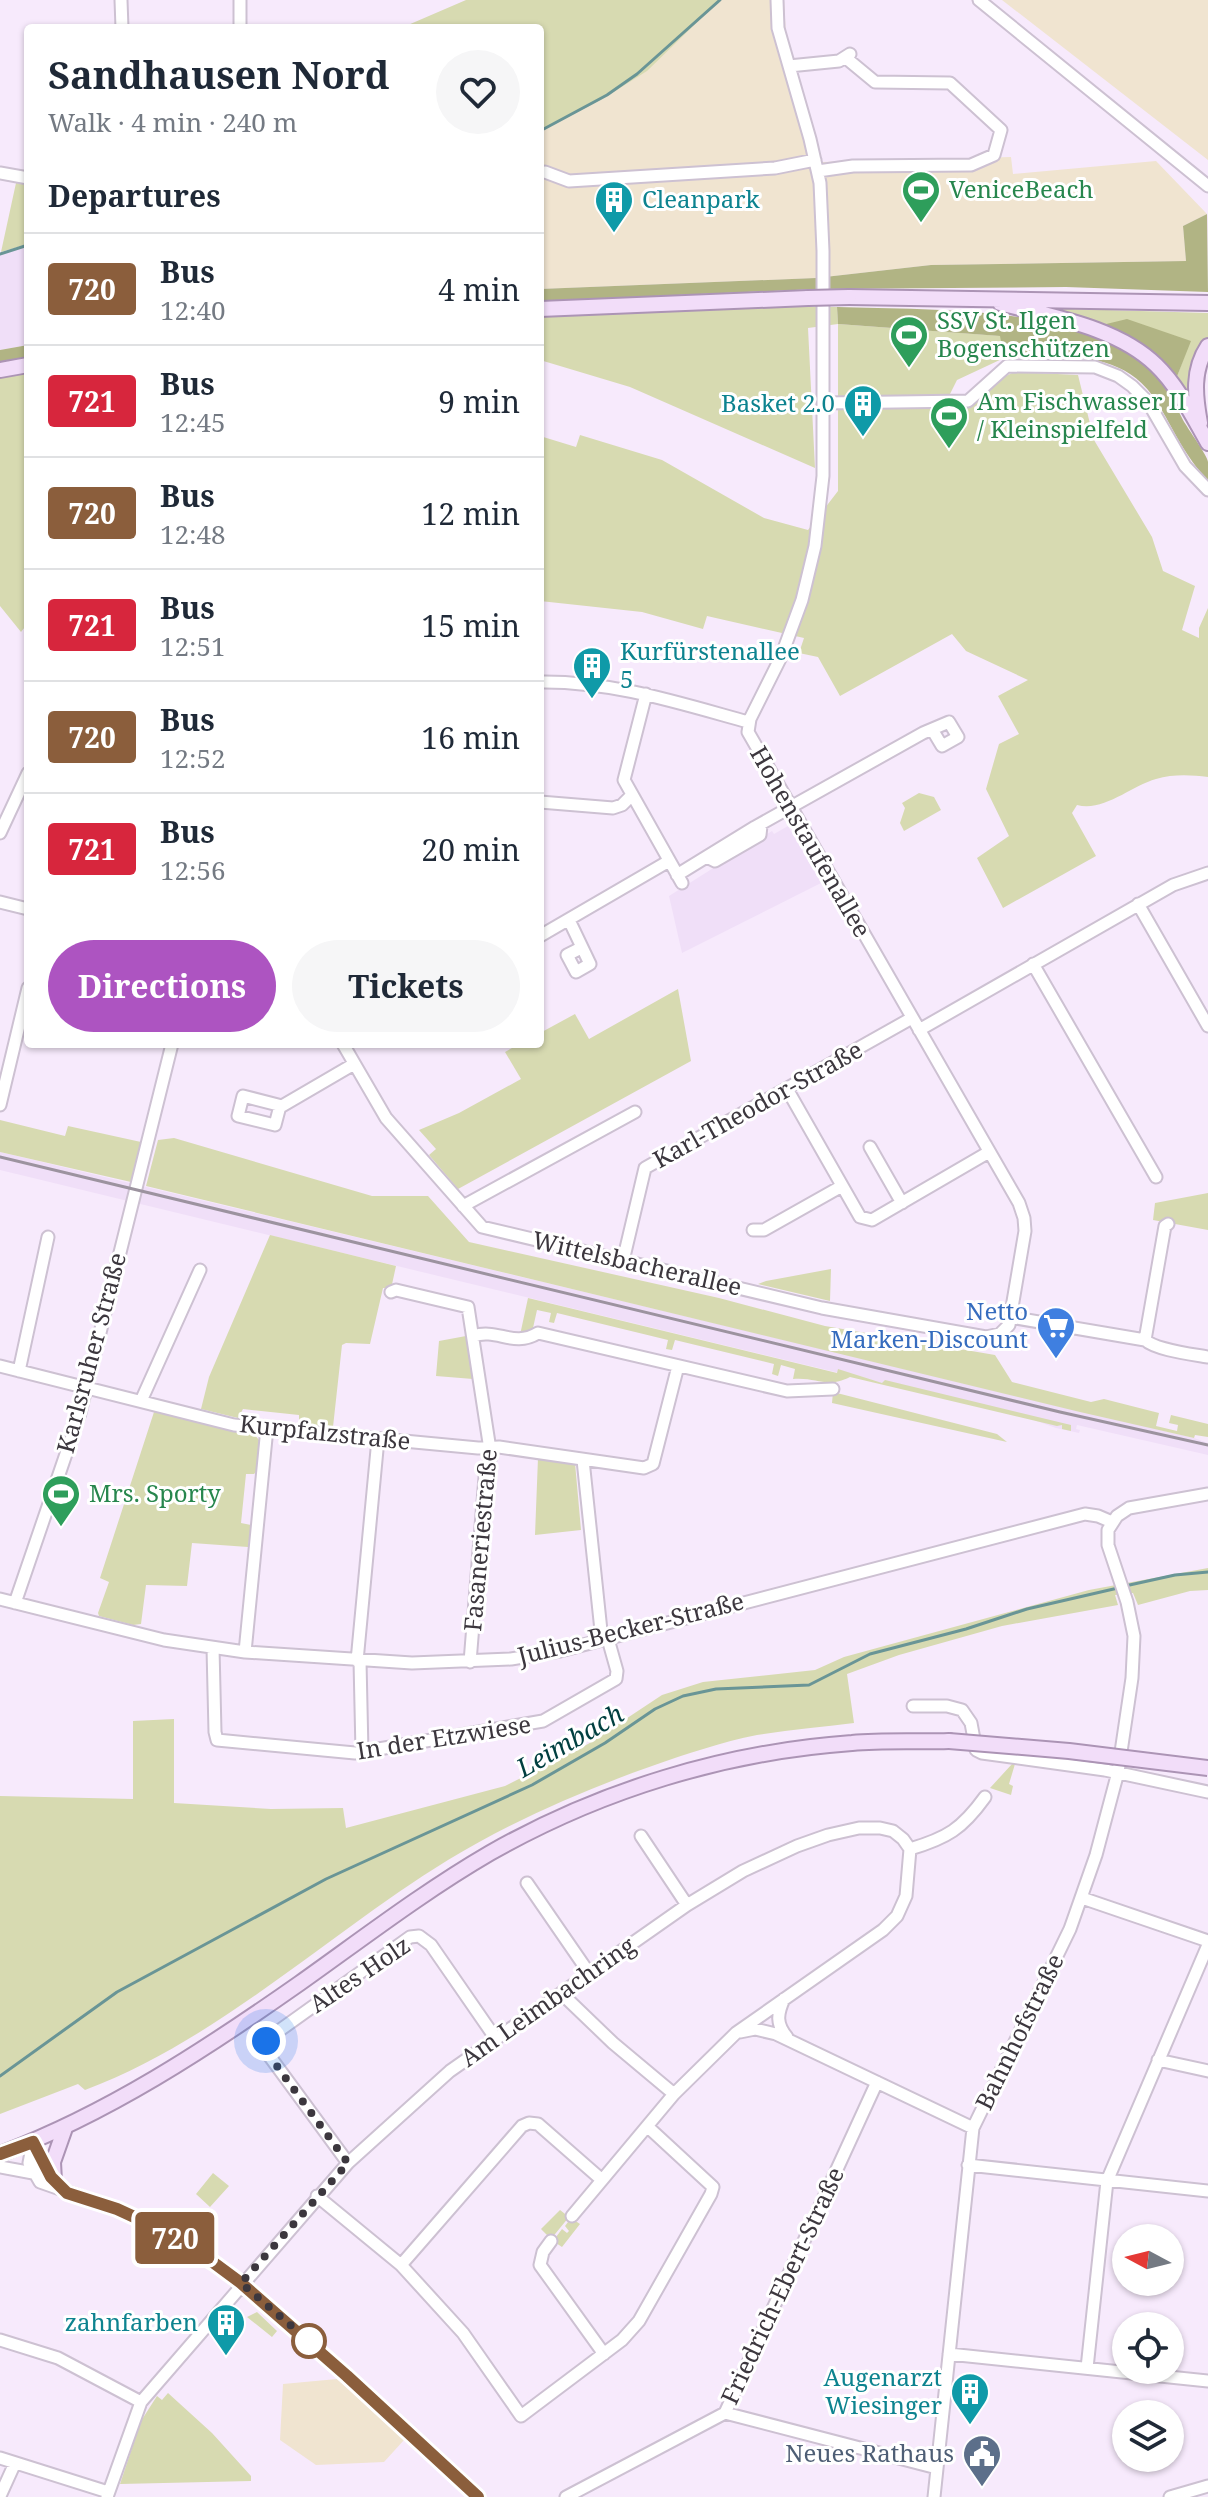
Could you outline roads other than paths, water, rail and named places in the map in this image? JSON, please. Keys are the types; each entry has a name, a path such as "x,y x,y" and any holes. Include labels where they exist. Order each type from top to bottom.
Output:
{"main road":[{"path":"544,309 815,294 1208,303"},
{"path":"980,298 1074,324 1135,349 1159,367 1173,384 1205,437"},
{"path":"1205,437 1195,389 1199,363 1208,346"},
{"path":"0,370 24,366"},
{"path":"0,2154 65,2128 112,2103 298,1984 448,1879 513,1841 581,1807 627,1790 734,1758 857,1742 949,1741 1055,1749 1208,1768"},
{"path":"54,2181 53,2162 65,2128"}],"street":[{"path":"121,0 122,24"},
{"path":"240,0 240,24"},
{"name":"Hohenstaufenallee","path":"777,0 777,22 816,165 822,227 815,294 824,403 822,491 813,560 792,632 748,722 750,737 1019,1203 1025,1222 1010,1317"},
{"path":"979,0 1208,186"},
{"path":"545,172 569,181 816,165 971,165 994,155 1001,130 950,83 875,82 848,56 839,61 789,66"},
{"path":"0,173 24,177"},
{"path":"824,403 968,401 1007,366 1095,367 1118,376 1144,397 1185,466 1208,490"},
{"path":"544,682 582,683 646,694 748,722"},
{"path":"646,694 625,782 680,879 707,857 715,861 760,835 761,826 923,733 933,731"},
{"path":"0,833 24,782"},
{"path":"544,802 611,808 620,806 632,795"},
{"path":"544,934 669,861"},
{"path":"919,1030 1138,904 1173,885 1208,873"},
{"path":"0,902 24,908"},
{"path":"1138,904 1208,1026"},
{"path":"569,920 581,948"},
{"path":"1033,964 1156,1177"},
{"path":"0,1105 24,1005"},
{"name":"Karl-Theodor-Straße","path":"623,1261 645,1168 912,1018"},
{"name":"Karlsruher Straße","path":"15,1603 87,1387 171,1048"},
{"name":"Wittelsbacherallee","path":"348,1048 354,1064 386,1118 482,1227 822,1308 986,1337 1000,1334 1009,1325 1010,1317"},
{"path":"280,1106 354,1064"},
{"path":"787,1089 860,1217 872,1220 989,1152"},
{"path":"463,1206 635,1112"},
{"path":"870,1147 902,1203"},
{"path":"753,1230 764,1230 842,1186"},
{"path":"1145,1340 1165,1226 1168,1224"},
{"path":"19,1371 48,1237"},
{"path":"141,1401 200,1270"},
{"name":"Fasaneriestraße","path":"391,1292 396,1290 468,1307 491,1448 485,1477 470,1662"},
{"path":"1010,1317 1145,1340 1148,1344 1208,1357"},
{"path":"473,1336 489,1333 523,1341 538,1333 787,1391 833,1389"},
{"name":"Kurpfalzstraße","path":"0,1366 234,1425 502,1447 644,1468 653,1464 678,1366"},
{"path":"245,1652 267,1428"},
{"path":"362,1752 358,1661 378,1439"},
{"path":"583,1460 605,1639"},
{"path":"1112,1522 1122,1511 1137,1505 1208,1494"},
{"name":"Julius-Becker-Straße","path":"0,1599 153,1638 213,1648 358,1661 470,1662 533,1656 605,1639 1085,1514 1112,1522"},
{"name":"Bahnhofstraße","path":"934,2497 973,2128 1054,1963 1082,1898 1118,1772 1134,1657 1134,1636 1126,1598 1107,1539 1112,1522"},
{"name":"In der Etzwiese","path":"213,1648 215,1736 219,1741 343,1754 546,1720 616,1679 617,1671 605,1639"},
{"path":"913,1706 947,1706 962,1710 971,1723 976,1750 982,1753 1118,1772 1208,1792"},
{"path":"572,2216 674,2094 736,2033 883,1930 897,1916 906,1896 910,1849 935,1842 956,1831 985,1797"},
{"name":"Am Leimbachring","path":"107,2495 141,2402 317,2196 348,2163 440,2080 687,1905 743,1871 797,1846 859,1828 893,1831 910,1849"},
{"path":"641,1836 687,1905"},
{"path":"527,1883 589,1973"},
{"path":"1082,1898 1208,1943 1107,2181 1087,2368"},
{"name":"Altes Holz","path":"348,2163 268,2054 266,2041 410,1937 419,1936 431,1945 496,2039"},
{"path":"562,1994 613,2043 674,2094"},
{"path":"784,1998 778,2010 778,2022 789,2040"},
{"path":"736,2033 755,2029 789,2040 973,2128"},
{"path":"1158,2060 1208,2071"},
{"name":"Friedrich-Ebert-Straße","path":"566,2497 725,2413 877,2082"},
{"path":"401,2265 522,2126 529,2123 538,2124 602,2180"},
{"path":"317,2196 401,2265 463,2333 521,2416 604,2354 639,2321 711,2194 713,2187 648,2127"},
{"path":"33,2142 29,2163 33,2173 47,2187 117,2209 156,2227 214,2263 347,2376 478,2497"},
{"path":"33,2142 54,2181 67,2193"},
{"path":"968,2165 1208,2191"},
{"path":"0,2167 33,2173"},
{"path":"551,2241 543,2252 540,2265 604,2354"},
{"path":"0,2340 58,2358 141,2402"},
{"path":"949,2354 1208,2381"},
{"path":"725,2413 937,2468"},
{"path":"0,2458 107,2495"},
{"path":"0,2496 15,2463"},
{"path":"1170,2497 1208,2486"}],"waterway":[{"path":"544,129 607,95 637,74 720,0"},
{"path":"0,254 24,246"},
{"name":"Leimbach","path":"1125,1586 1175,1575 1208,1572"},
{"name":"Leimbach","path":"0,2076 117,1992 326,1879 532,1785 605,1743 655,1709 683,1696 716,1689 809,1685 870,1654 966,1629 1027,1609 1118,1588"}],"railway":[{"path":"0,1157 1208,1445"}],"place":[{"name":"VeniceBeach","path":"921,224"},
{"name":"Cleanpark","path":"614,234"},
{"name":"SSV St. Ilgen Bogenschützen","path":"909,369"},
{"name":"Basket 2.0","path":"863,438"},
{"name":"Am Fischwasser II / Kleinspielfeld","path":"949,450"},
{"name":"Kurfürstenallee 5","path":"592,700"},
{"name":"Netto Marken-Discount","path":"1056,1360"},
{"name":"Mrs. Sporty","path":"61,1528"},
{"name":"zahnfarben","path":"226,2357"},
{"name":"Augenarzt Wiesinger","path":"970,2426"},
{"name":"Neues Rathaus","path":"982,2488"}]}
